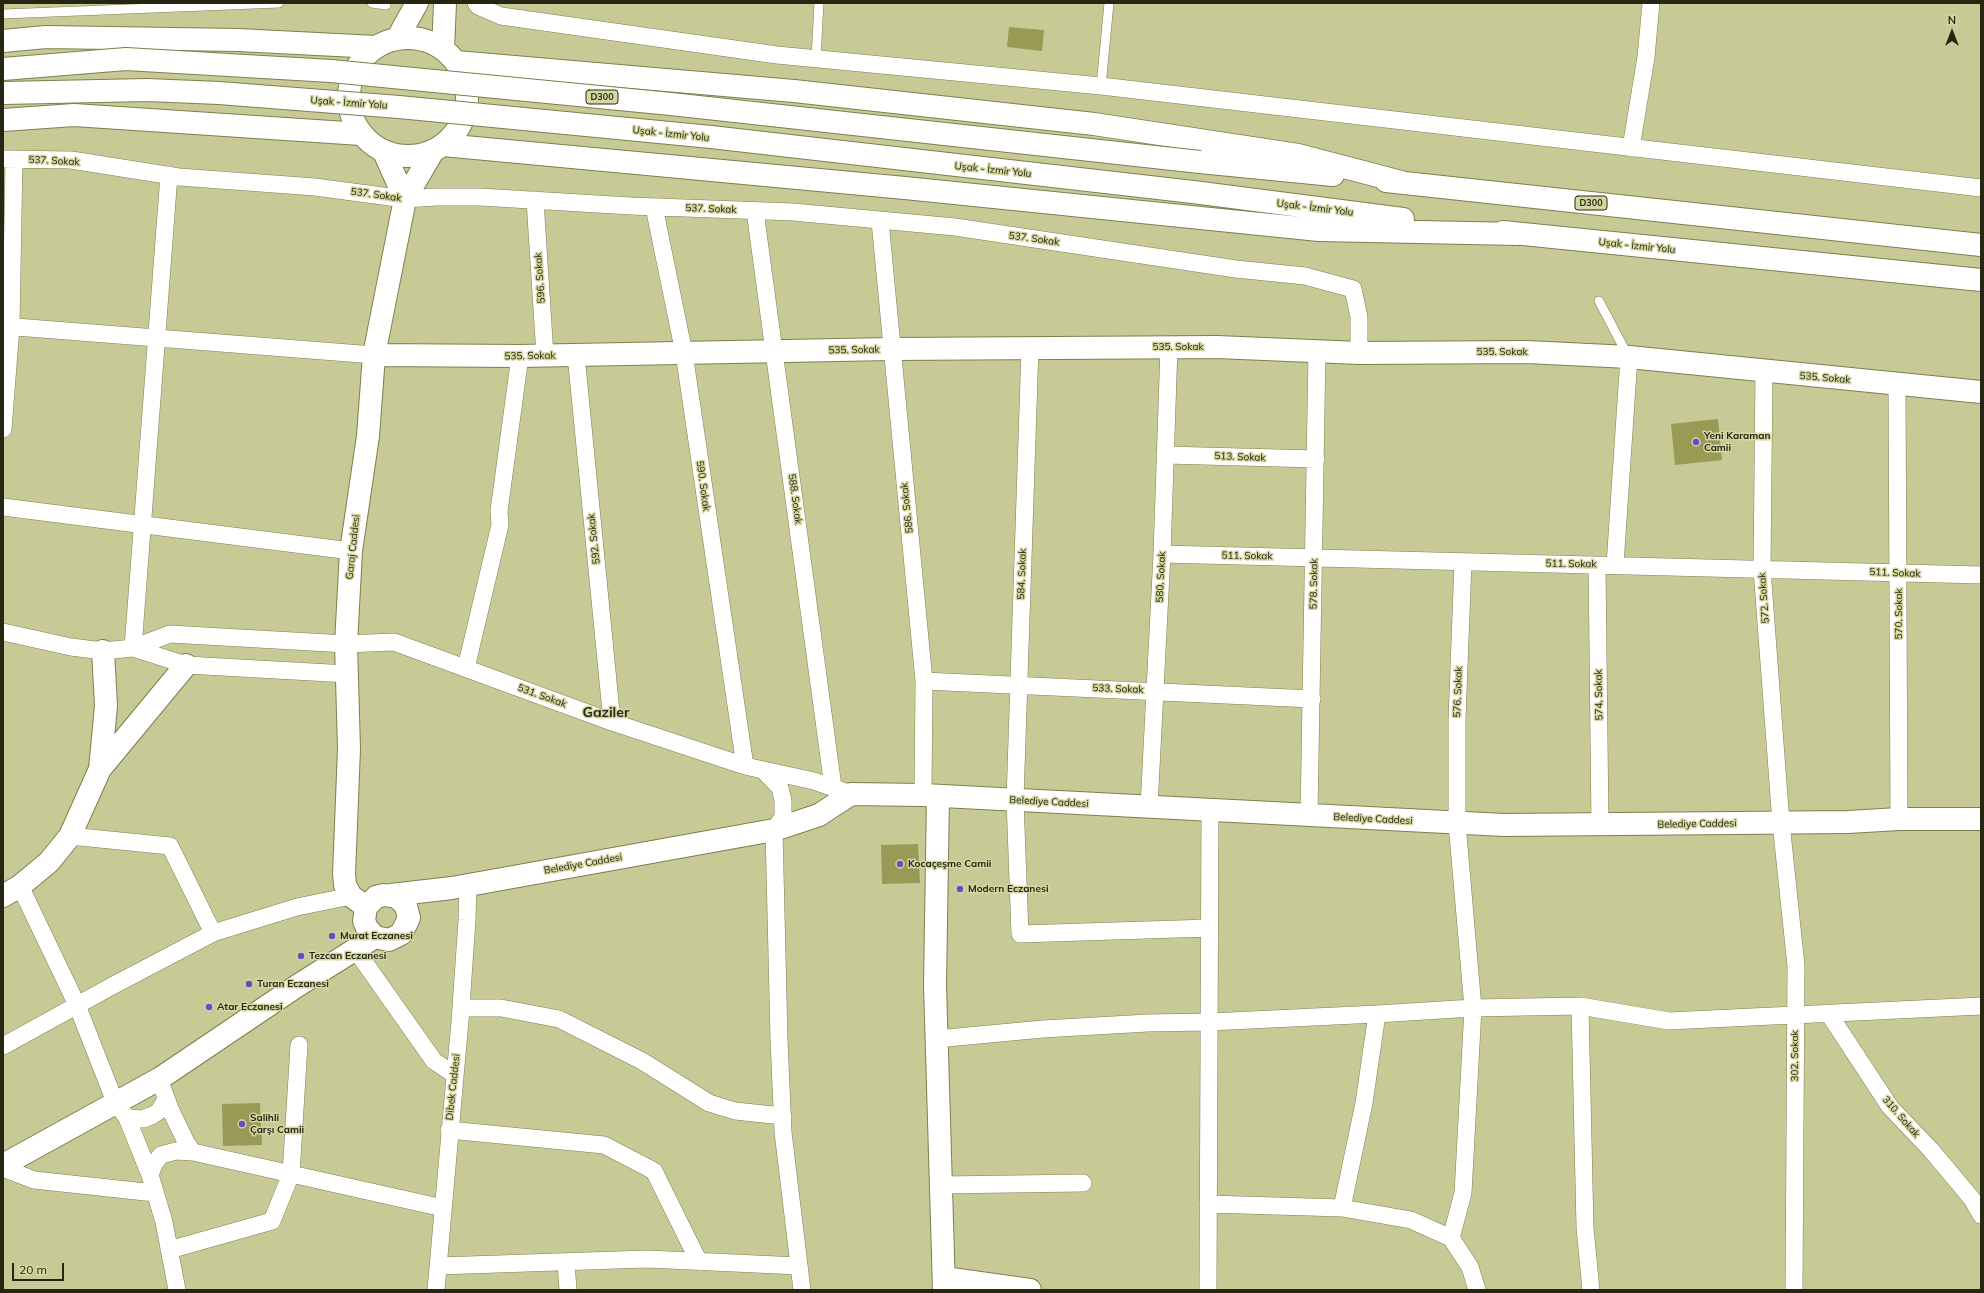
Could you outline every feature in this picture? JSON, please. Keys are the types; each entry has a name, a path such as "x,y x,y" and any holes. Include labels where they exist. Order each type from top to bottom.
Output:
{"main road":[{"path":"397,38 417,3"},
{"path":"446,3 450,55 465,79 468,97 465,115 456,132 438,148 417,156 400,156 384,152 372,144 362,134 352,115 349,104 349,88 354,72 360,62 376,47 397,38 421,39 450,55 1094,124 1298,155 1401,182"},
{"path":"3,41 46,37 238,40 376,47"},
{"name":"D300","path":"3,69 126,59 331,71 671,104 1200,162 1981,244"},
{"name":"Uşak - İzmir Yolu","path":"3,93 147,90 219,93 399,107 711,137 1193,192 1518,234 1981,280"},
{"path":"3,120 74,115 362,134"},
{"path":"438,148 905,188 1319,230 1518,234"},
{"name":"Garaj Caddesi","path":"359,901 345,885 344,874 349,749 346,644 352,551 368,436 374,355 405,200 438,148"},
{"path":"384,152 405,200"},
{"name":"535. Sokak","path":"374,355 546,356 891,349 1169,347 1217,347 1359,353 1527,352 1629,357 1764,372 1981,392"},
{"path":"100,769 106,706 103,651"},
{"path":"11,891 49,862 70,836 100,769 186,664"},
{"name":"Belediye Caddesi","path":"391,895 460,886 774,830 819,814 842,791 1504,826 1848,822 1899,819 1981,819"},
{"path":"930,796 944,1284 1030,1290"},
{"path":"409,918 460,886"},
{"path":"391,895 402,901 406,906 409,918 404,931 395,938 388,940 375,937 367,928 359,901 391,895"},
{"path":"3,1166 163,1089 355,949 375,937"}],"street":[{"path":"476,3 478,6 500,16 777,55 1101,86 1981,188"},
{"path":"1631,148 1646,57 1651,3"},
{"path":"3,429 7,327 8,159"},
{"name":"537. Sokak","path":"8,159 71,160 169,176 315,187 405,200 436,197 480,197 654,207 793,212 955,227 1236,269 1305,276 1353,289 1359,317 1359,353"},
{"path":"133,648 169,176"},
{"name":"596. Sokak","path":"535,200 546,356"},
{"name":"590. Sokak","path":"654,207 684,353 745,766"},
{"name":"588. Sokak","path":"755,211 842,791"},
{"name":"586. Sokak","path":"880,221 891,349 924,681 930,796"},
{"path":"7,327 374,355"},
{"name":"580. Sokak","path":"1150,807 1162,554 1169,347"},
{"name":"584. Sokak","path":"1030,348 1015,800 1020,934 1209,928"},
{"name":"578. Sokak","path":"1309,816 1317,351"},
{"name":"592. Sokak","path":"576,355 612,722"},
{"path":"466,668 500,525 499,511 520,356"},
{"path":"1615,565 1629,357"},
{"name":"572. Sokak","path":"1764,372 1762,569 1781,823"},
{"name":"570. Sokak","path":"1897,384 1899,819"},
{"name":"513. Sokak","path":"1165,455 1316,459"},
{"path":"3,507 352,551"},
{"name":"511. Sokak","path":"1162,554 1981,575"},
{"name":"576. Sokak","path":"1451,1238 1463,1193 1473,1008 1457,823 1457,720 1463,562"},
{"name":"574. Sokak","path":"1597,565 1600,825"},
{"path":"3,632 71,647 103,651 133,648 186,664 348,674"},
{"name":"531. Sokak","path":"133,648 170,634 346,644 394,642 612,722 745,766 814,781 842,791"},
{"name":"533. Sokak","path":"924,681 1155,690 1312,699"},
{"path":"764,771 780,788 783,800 783,816 774,830 779,1039 783,1116 802,1290"},
{"path":"1208,1290 1210,810"},
{"name":"302. Sokak","path":"1781,823 1796,966 1794,1290"},
{"path":"70,836 170,846 213,933"},
{"name":"Dibek Caddesi","path":"436,1290 460,1008 460,886"},
{"path":"11,891 77,1005 150,1176 169,1250 177,1290"},
{"path":"3,1046 213,933 297,907 359,901"},
{"path":"355,949 434,1061 455,1076"},
{"path":"936,1039 1050,1028 1148,1023 1208,1022 1473,1008 1580,1006 1669,1021 1981,1006"},
{"path":"1580,1006 1585,1228 1591,1290"},
{"path":"460,1008 501,1008 559,1019 642,1061 709,1103 735,1111 783,1116"},
{"path":"1342,1208 1364,1103 1377,1014"},
{"name":"310. Sokak","path":"1829,1014 1890,1107 1931,1150 1972,1200 1981,1215"},
{"path":"169,1250 272,1221 291,1174 299,1045"},
{"path":"121,1110 142,1119 153,1115 159,1111 163,1089"},
{"path":"163,1089 186,1142 193,1152"},
{"path":"449,1130 604,1145 654,1171 699,1262"},
{"path":"150,1176 154,1164 161,1155 176,1152 193,1152 443,1208"},
{"path":"3,1166 34,1180 155,1193"},
{"path":"941,1185 1083,1183"},
{"path":"1208,1204 1342,1208 1411,1220 1451,1238 1470,1266 1477,1290"},
{"path":"438,1266 647,1259 799,1266"},
{"path":"566,1262 568,1290"}],"lane":[{"path":"3,14 279,3"},
{"path":"372,3 386,5"},
{"path":"816,58 819,3"},
{"path":"1101,86 1110,3"},
{"path":"1599,301 1629,357"}],"building":[{"path":"1009,27 1044,30 1042,51 1007,47"},
{"name":"Yeni Karaman Camii","path":"1718,419 1722,460 1675,465 1671,424"},
{"name":"Kocaçeşme Camii","path":"918,844 920,883 882,884 881,845"},
{"name":"Salihli Çarşı Camii","path":"260,1103 262,1145 223,1146 222,1104"}],"place":[{"name":"Yeni Karaman Camii","path":"1696,442"},
{"name":"Kocaçeşme Camii","path":"900,864"},
{"name":"Modern Eczanesi","path":"960,889"},
{"name":"Murat Eczanesi","path":"332,936"},
{"name":"Tezcan Eczanesi","path":"301,956"},
{"name":"Turan Eczanesi","path":"249,984"},
{"name":"Atar Eczanesi","path":"209,1007"},
{"name":"Salihli Çarşı Camii","path":"242,1124"}],"district":[{"name":"Gaziler","path":"606,713"}]}
